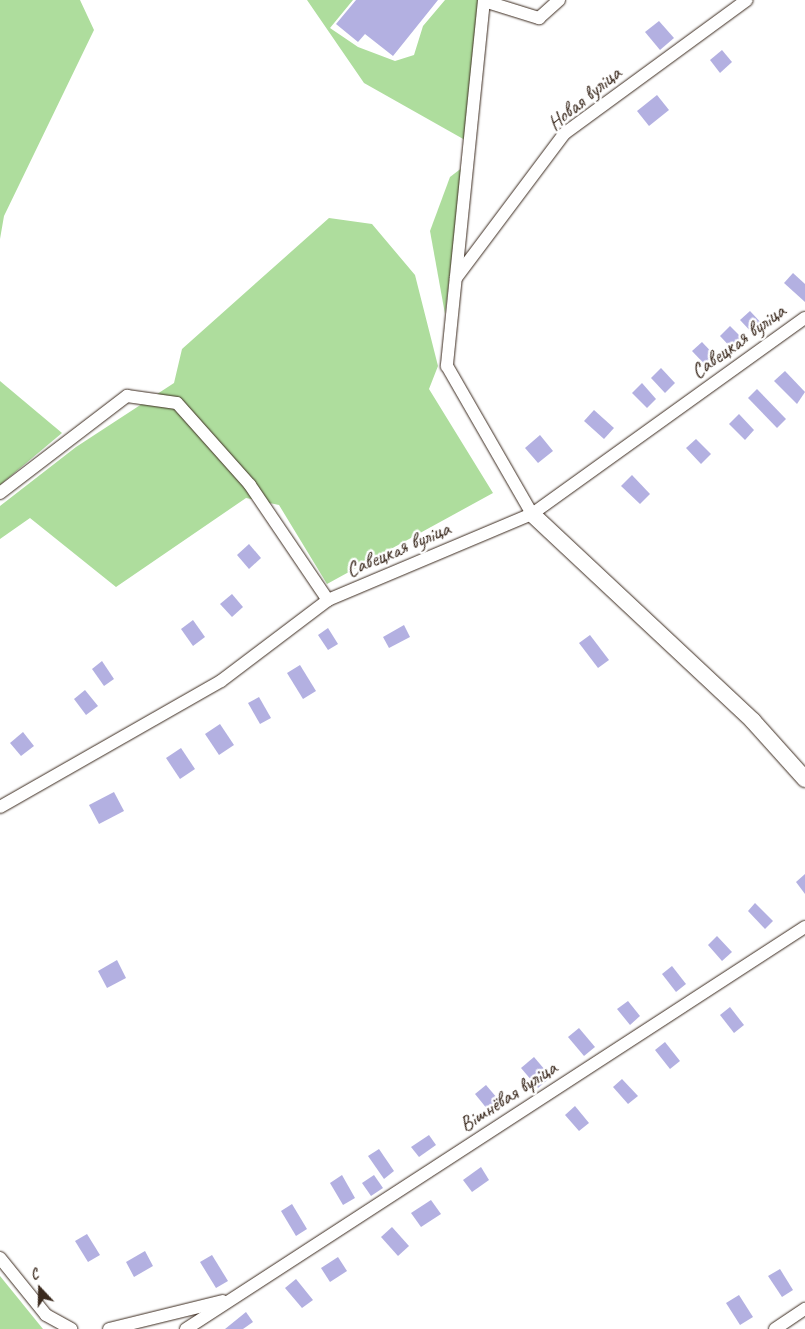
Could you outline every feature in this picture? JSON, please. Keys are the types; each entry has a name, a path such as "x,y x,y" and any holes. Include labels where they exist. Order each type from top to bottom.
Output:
{"street":[{"path":"559,0 540,18 484,0 447,366 532,514 753,721 805,779"},
{"name":"Новая вуліца","path":"456,278 565,133 747,0"},
{"name":"Савецкая вуліца","path":"0,807 221,681 328,600 532,514 805,318"},
{"path":"0,493 126,396 177,402 250,485 328,600"},
{"name":"Вішнёвая вуліца","path":"186,1329 805,927"},
{"path":"1,1261 46,1315 71,1329"},
{"name":"Вішнёвая вуліца","path":"109,1329 233,1298"},
{"path":"775,1329 805,1310"}],"green space":[{"path":"0,0 80,0 94,30 4,216 0,239"},
{"path":"307,0 353,0 330,28 358,47 395,61 414,55 423,26 445,0 479,0 465,140 364,83"},
{"path":"463,167 445,314 430,231 450,177"},
{"path":"329,218 372,224 415,275 438,366 429,389 493,493 327,584 279,505 246,498 116,587 30,518 0,539 0,506 76,447 174,383 182,349"},
{"path":"0,381 62,433 0,485"},
{"path":"0,1276 43,1329 0,1329"}],"building":[{"path":"356,0 438,0 393,56 365,34 358,42 336,24"},
{"path":"659,21 674,38 660,50 645,32"},
{"path":"722,50 732,62 720,73 710,60"},
{"path":"657,95 669,110 649,126 637,111"},
{"path":"793,273 805,284 805,302 784,283"},
{"path":"750,311 766,328 756,337 740,320"},
{"path":"730,326 747,343 736,353 720,336"},
{"path":"702,342 719,360 709,369 692,351"},
{"path":"661,368 675,383 665,393 651,378"},
{"path":"785,371 805,392 797,404 774,381"},
{"path":"642,383 656,399 647,408 632,393"},
{"path":"757,389 786,419 777,428 748,398"},
{"path":"594,410 614,428 604,439 584,421"},
{"path":"739,414 754,430 745,440 729,424"},
{"path":"540,435 553,451 538,463 525,448"},
{"path":"696,439 711,454 701,464 686,448"},
{"path":"632,475 650,494 640,504 621,486"},
{"path":"249,544 261,558 249,569 237,555"},
{"path":"232,594 243,607 232,617 220,604"},
{"path":"193,620 205,637 193,646 181,629"},
{"path":"404,625 410,637 389,648 383,637"},
{"path":"328,628 338,644 328,650 318,635"},
{"path":"590,635 609,660 598,668 579,643"},
{"path":"102,661 114,679 104,686 92,669"},
{"path":"300,665 316,691 303,699 287,673"},
{"path":"85,690 98,706 86,715 74,699"},
{"path":"259,697 271,718 260,724 248,703"},
{"path":"220,724 234,745 219,755 205,734"},
{"path":"23,732 34,746 21,756 10,743"},
{"path":"181,748 195,769 180,779 166,758"},
{"path":"114,792 124,811 99,824 89,805"},
{"path":"805,874 805,894 796,882"},
{"path":"755,903 773,921 765,929 748,911"},
{"path":"717,936 732,952 722,961 708,945"},
{"path":"117,960 126,978 107,988 98,971"},
{"path":"672,966 686,984 676,992 662,974"},
{"path":"628,1001 640,1016 630,1025 617,1009"},
{"path":"730,1007 744,1025 734,1033 720,1015"},
{"path":"579,1028 595,1047 584,1056 568,1037"},
{"path":"665,1042 680,1061 670,1069 655,1050"},
{"path":"534,1057 551,1077 538,1088 521,1068"},
{"path":"622,1079 638,1096 628,1104 613,1087"},
{"path":"486,1085 503,1105 492,1115 475,1094"},
{"path":"575,1106 589,1123 579,1131 565,1115"},
{"path":"429,1135 436,1145 419,1157 411,1147"},
{"path":"379,1149 394,1171 384,1179 368,1156"},
{"path":"481,1167 489,1180 472,1192 463,1180"},
{"path":"342,1175 355,1198 343,1205 330,1183"},
{"path":"374,1175 383,1188 371,1196 362,1183"},
{"path":"431,1200 441,1214 421,1227 411,1213"},
{"path":"292,1204 307,1229 296,1236 281,1211"},
{"path":"392,1227 409,1246 398,1256 381,1237"},
{"path":"87,1234 100,1255 88,1262 75,1241"},
{"path":"145,1251 153,1266 134,1277 126,1262"},
{"path":"212,1255 228,1281 216,1288 200,1262"},
{"path":"338,1257 347,1271 330,1282 321,1268"},
{"path":"780,1269 793,1290 782,1297 768,1276"},
{"path":"296,1279 313,1300 302,1308 285,1288"},
{"path":"739,1295 753,1317 740,1325 726,1303"},
{"path":"246,1312 253,1322 243,1329 225,1329"}]}
